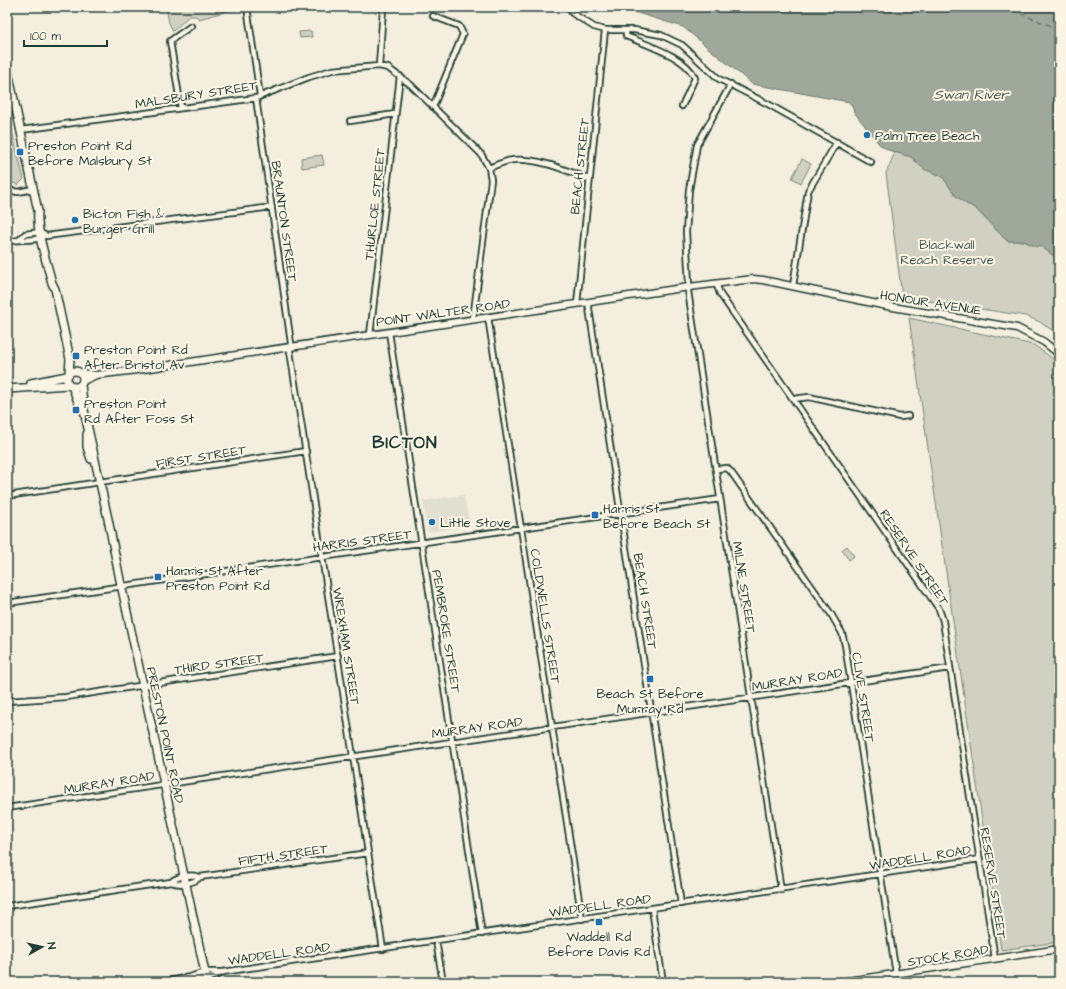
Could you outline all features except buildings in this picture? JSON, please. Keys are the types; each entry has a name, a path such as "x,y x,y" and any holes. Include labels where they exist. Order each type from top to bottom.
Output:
{"main road":[{"path":"7,67 38,212 45,235 52,283 55,289 70,359 68,375 71,386"},
{"path":"70,359 80,372 82,383"},
{"name":"POINT WALTER ROAD","path":"7,389 44,380 55,380 68,375 73,370 80,372"},
{"name":"POINT WALTER ROAD","path":"20,387 71,386 82,383"},
{"name":"PRESTON POINT ROAD","path":"82,383 86,418 98,482 200,948 208,978"},
{"name":"PRESTON POINT ROAD","path":"71,386 86,432 87,447 98,482"}],"street":[{"name":"BRAUNTON STREET","path":"247,7 291,347"},
{"path":"569,7 572,13 582,21 605,30 626,30 661,35 682,45 720,79 871,162"},
{"path":"379,66 383,9"},
{"path":"433,16 460,26 463,34 433,107"},
{"path":"181,108 170,41 191,26"},
{"name":"BEACH STREET","path":"577,304 605,30"},
{"path":"626,30 626,36 667,53 692,70 695,78 682,106"},
{"name":"MALSBURY STREET","path":"21,130 258,97 309,77 332,70 379,66 388,68 400,76 481,154 489,168"},
{"name":"THURLOE STREET","path":"370,335 400,76"},
{"name":"MILNE STREET","path":"731,84 697,145 689,190 686,232 688,291 781,890"},
{"path":"350,121 395,114"},
{"path":"794,286 808,192 837,142"},
{"path":"473,319 490,180 489,168 511,160 523,160 552,165 589,179"},
{"path":"7,190 18,192 33,189"},
{"path":"7,241 20,238 27,241 45,235 272,206"},
{"name":"POINT WALTER ROAD","path":"80,372 96,375 716,283 753,279 794,286"},
{"name":"RESERVE STREET","path":"716,283 720,294 939,610 943,621 995,959"},
{"name":"HONOUR AVENUE","path":"794,286 887,306 1017,328 1044,342 1059,354"},
{"name":"BEACH STREET","path":"588,302 682,904"},
{"name":"COLDWELLS STREET","path":"488,317 582,919"},
{"name":"PEMBROKE STREET","path":"389,332 482,934"},
{"name":"WREXHAM STREET","path":"291,347 383,949"},
{"name":"POINT WALTER ROAD","path":"82,383 96,375"},
{"path":"793,400 809,397 900,416 908,416"},
{"name":"FIRST STREET","path":"7,496 306,451"},
{"name":"CLIVE STREET","path":"716,469 727,468 731,472 837,624 845,645 880,874 893,974 891,982"},
{"name":"HARRIS STREET","path":"7,603 720,499"},
{"name":"THIRD STREET","path":"7,701 66,696 338,656"},
{"name":"MURRAY ROAD","path":"7,808 950,668"},
{"name":"FIFTH STREET","path":"7,906 171,882 175,878 186,879 196,876 200,878 368,853"},
{"name":"WADDELL ROAD","path":"162,982 190,977 208,978 223,972 781,890 980,859"},
{"path":"652,908 663,982"},
{"path":"436,941 443,982"},
{"name":"STOCK ROAD","path":"841,982 1059,949"}],"shaded area":[{"path":"464,495 470,526 428,532 423,501"}],"green space":[{"path":"166,7 243,7 199,19 196,16 189,16 173,31 169,23"},
{"path":"311,31 312,37 300,38 299,32"},
{"path":"7,111 24,179 18,185 7,180"},
{"name":"Blackwall Reach Reserve","path":"895,152 911,157 924,169 942,176 956,196 975,208 1007,241 1024,241 1035,246 1042,247 1059,260 1059,335 1040,322 1026,316 902,297 886,173"},
{"path":"322,155 324,165 302,168 301,158"},
{"path":"802,159 811,164 801,183 792,178"},
{"path":"909,318 1034,345 1059,363 1059,942 1001,950"},
{"path":"847,546 854,556 849,560 842,550"}],"water":[{"name":"Swan River","path":"618,7 1059,7 1059,260 1042,247 1035,246 1024,241 1007,241 975,208 956,196 942,176 924,169 911,157 888,150 879,144 854,112 849,102 752,84 683,27"}],"ferry route":[{"path":"1004,7 1059,29"}],"place":[{"name":"Palm Tree Beach","path":"867,135"},
{"name":"Preston Point Rd Before Malsbury St","path":"20,152"},
{"name":"Bicton Fish & Burger Grill","path":"75,220"},
{"name":"Preston Point Rd After Bristol Av","path":"76,356"},
{"name":"Preston Point Rd After Foss St","path":"76,410"},
{"name":"Harris St Before Beach St","path":"595,515"},
{"name":"Little Stove","path":"432,522"},
{"name":"Harris St After Preston Point Rd","path":"158,577"},
{"name":"Beach St Before Murray Rd","path":"650,679"},
{"name":"Waddell Rd Before Davis Rd","path":"599,922"}],"district":[{"name":"BICTON","path":"405,442"}]}
